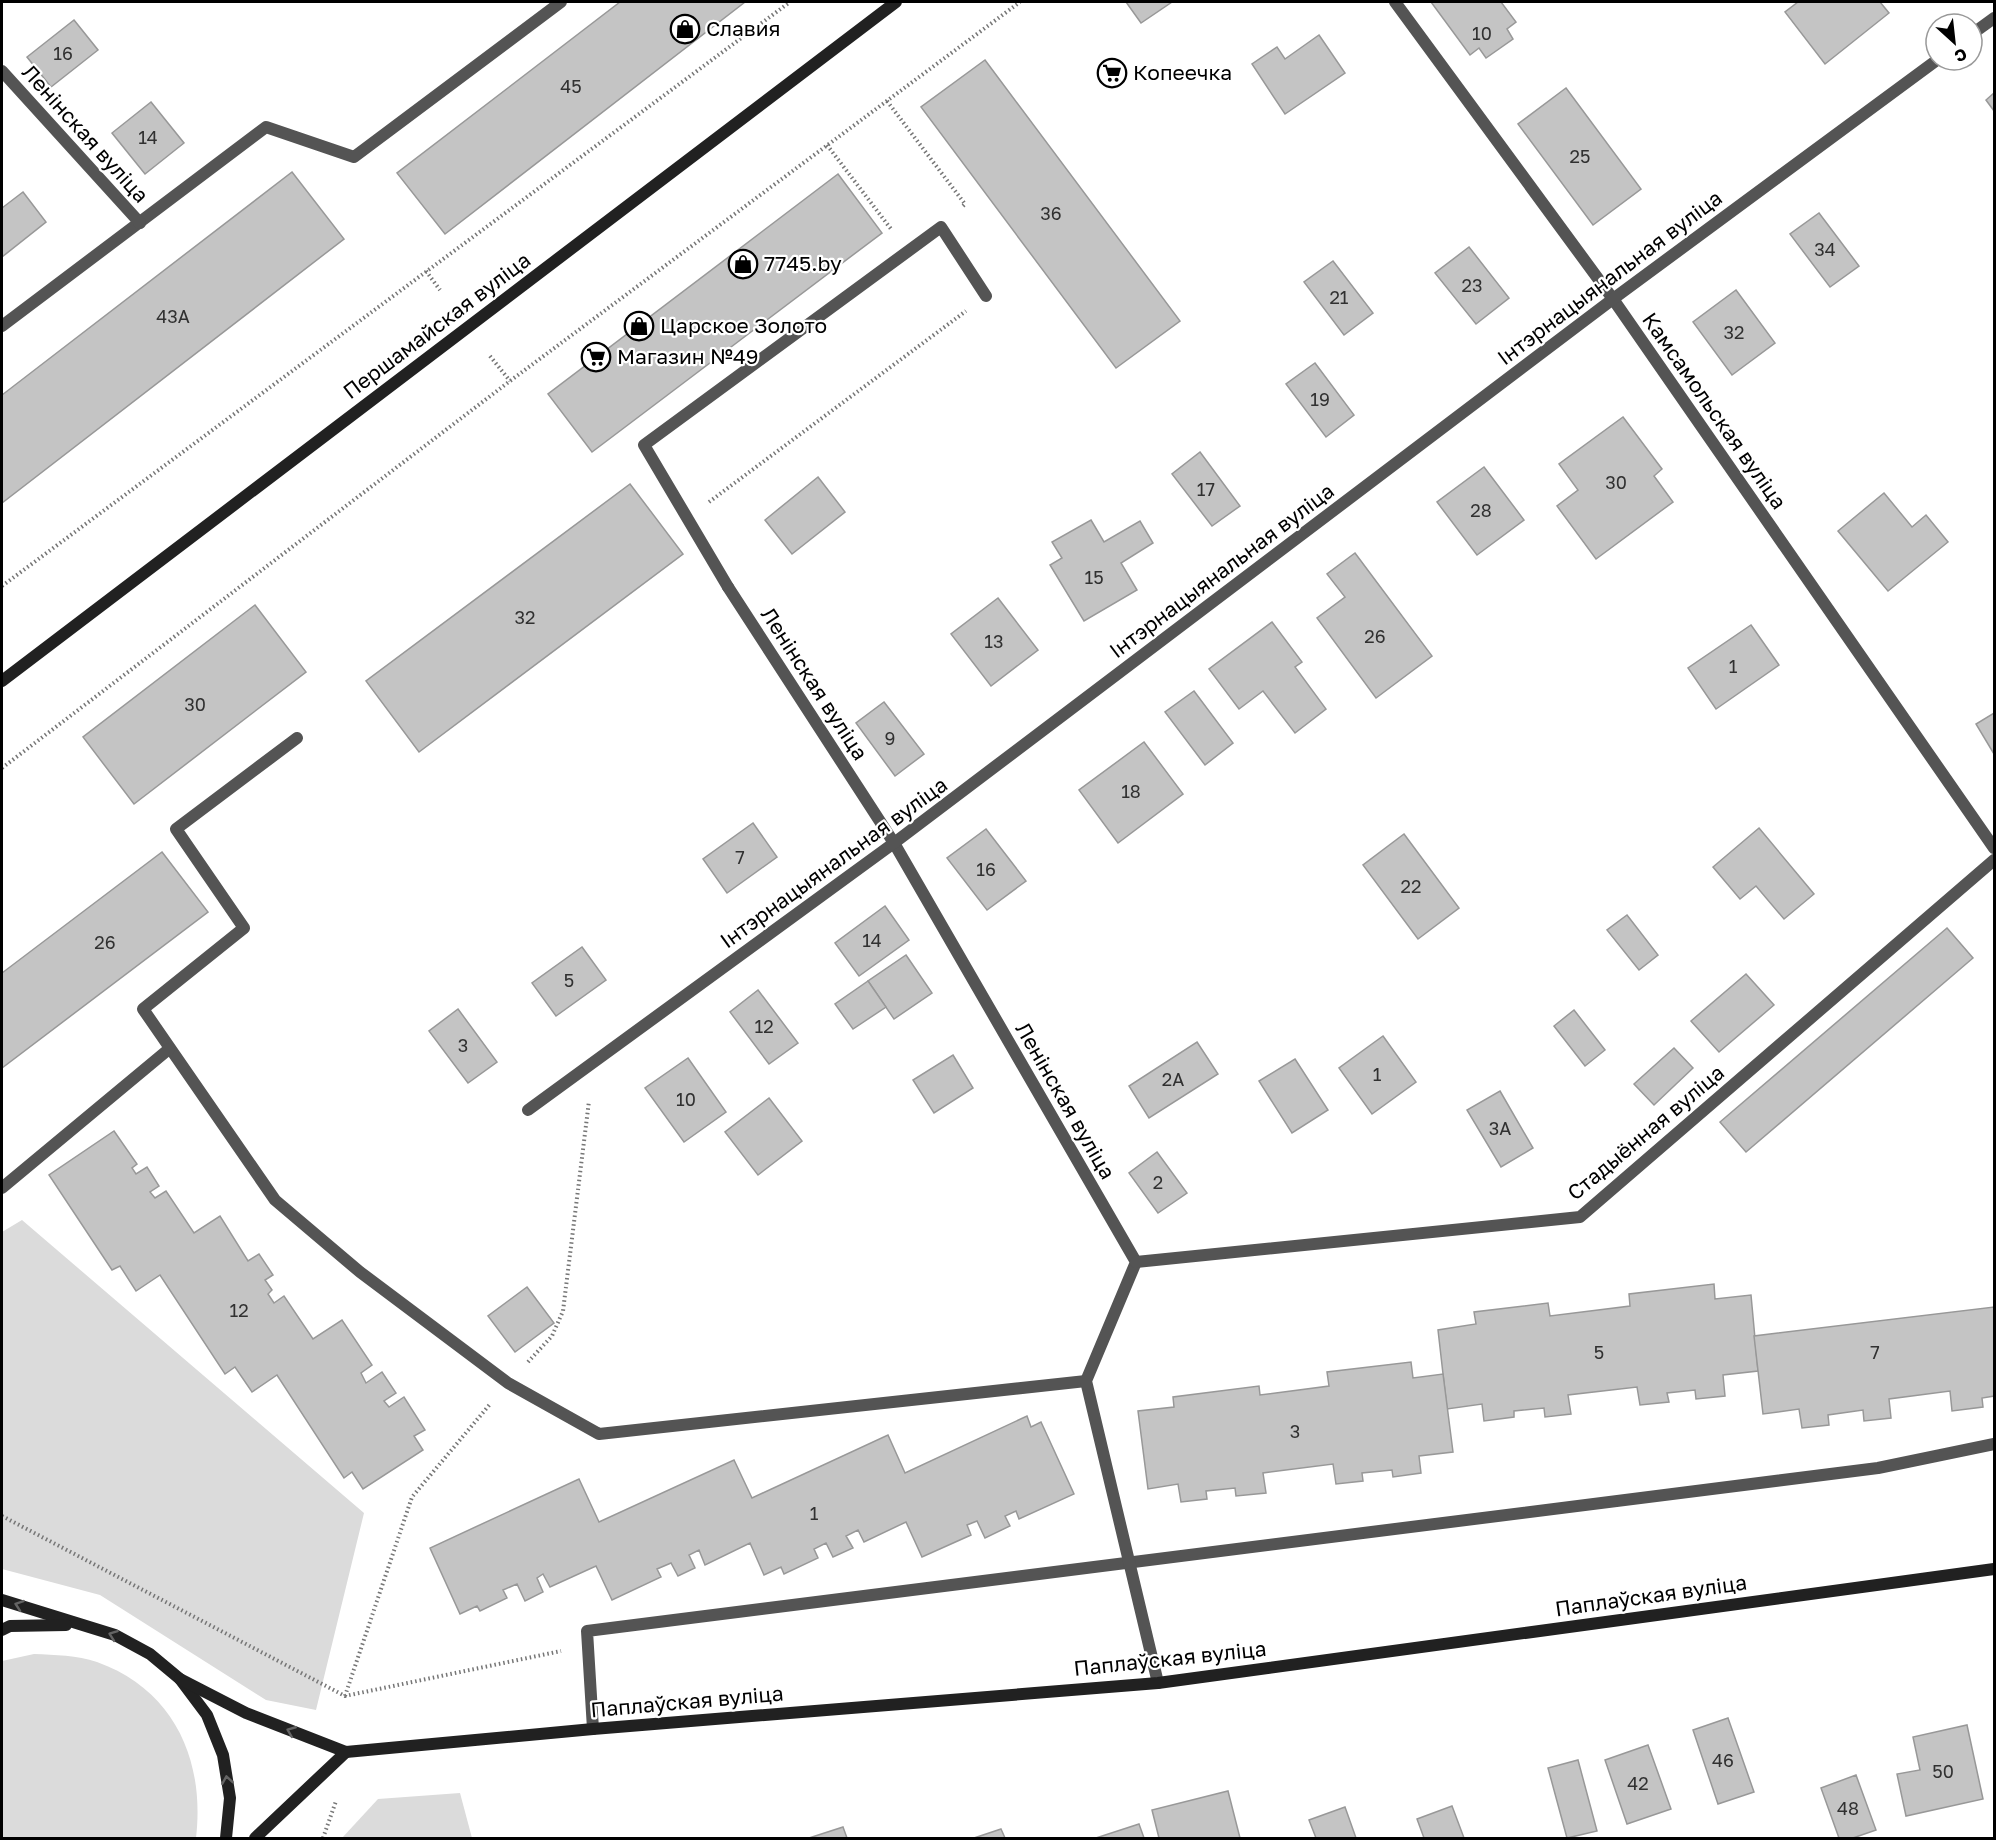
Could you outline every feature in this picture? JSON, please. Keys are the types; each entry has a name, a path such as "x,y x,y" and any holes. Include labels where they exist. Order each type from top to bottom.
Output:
{"street":[{"path":"2,326 266,127 354,157 561,2"},
{"name":"Першамайская вуліца","path":"2,681 896,2"},
{"name":"Камсамольская вуліца","path":"1395,2 1613,299 1995,848"},
{"name":"Інтэрнацыянальная вуліца","path":"528,1110 894,843 1613,299 1924,70"},
{"name":"Ленінская вуліца","path":"2,71 140,223"},
{"path":"908,251 941,227 986,296"},
{"name":"Ленінская вуліца","path":"908,251 644,445 728,587 894,843 1136,1262"},
{"path":"297,738 176,829 244,928 143,1010 275,1200 360,1272 508,1383 599,1434 1086,1381"},
{"name":"Стадыённая вуліца","path":"1136,1262 1580,1217 1995,860"},
{"path":"2,1188 169,1049"},
{"path":"1136,1262 1086,1381 1158,1683"},
{"path":"594,1729 587,1631 1878,1468 1995,1444"},
{"name":"Паплаўская вуліца","path":"180,1679 246,1713 346,1752 594,1729 1158,1683 1995,1569"},
{"path":"2,1599 76,1625 115,1635 150,1654 180,1679 207,1714 224,1755 230,1798 226,1839"},
{"path":"2,1630 10,1626 76,1625"},
{"path":"255,1839 346,1752"}],"path":[{"path":"2,586 790,2"},
{"path":"2,768 510,381 1020,2"},
{"path":"886,101 965,204 941,227"},
{"path":"827,145 908,251"},
{"path":"426,271 440,290"},
{"path":"687,519 986,296"},
{"path":"490,356 510,381"},
{"path":"345,1696 412,1497 508,1383 552,1336 563,1311 581,1149 589,1098 602,1058"},
{"path":"2,1516 345,1696 588,1646"},
{"path":"323,1839 336,1800"}],"shaded area":[{"path":"22,1220 364,1513 316,1710 266,1700 100,1595 2,1569 2,1232"},
{"path":"34,1654 74,1657 97,1662 124,1674 147,1690 165,1710 179,1732 189,1756 198,1809 196,1838 2,1838 2,1661"},
{"path":"460,1793 472,1838 342,1838 378,1799"}],"building":[{"path":"620,2 745,2 445,234 397,173"},
{"path":"1126,2 1172,2 1141,23"},
{"path":"1431,2 1501,2 1516,22 1507,29 1513,39 1486,58 1479,48 1470,55"},
{"path":"1798,2 1880,2 1889,13 1825,64 1785,12"},
{"path":"74,20 98,50 51,87 27,57"},
{"path":"1319,35 1345,73 1285,114 1252,64 1277,47 1285,59"},
{"path":"985,60 1180,321 1116,368 921,107"},
{"path":"1566,88 1641,189 1593,225 1518,124"},
{"path":"1994,93 1994,111 1986,100"},
{"path":"151,102 184,143 145,174 112,133"},
{"path":"292,172 344,239 2,503 2,395"},
{"path":"838,174 882,233 592,452 548,394"},
{"path":"23,192 46,222 2,257 2,208"},
{"path":"1819,213 1859,266 1830,287 1790,234"},
{"path":"1469,247 1509,298 1476,324 1435,273"},
{"path":"1333,261 1373,313 1344,335 1304,282"},
{"path":"1736,290 1775,343 1732,375 1693,322"},
{"path":"1315,363 1354,415 1326,437 1286,384"},
{"path":"1623,417 1662,469 1654,476 1673,502 1596,559 1557,506 1578,490 1559,464"},
{"path":"1200,452 1240,506 1212,526 1172,474"},
{"path":"1484,467 1524,520 1477,555 1437,502"},
{"path":"818,477 845,512 792,554 765,520"},
{"path":"630,484 683,554 419,752 366,681"},
{"path":"1884,493 1912,527 1926,515 1948,542 1888,591 1838,531"},
{"path":"1091,520 1104,542 1140,521 1153,543 1121,563 1137,590 1084,621 1050,565 1062,558 1052,542"},
{"path":"1355,553 1432,656 1376,698 1317,618 1345,597 1327,574"},
{"path":"998,598 1038,650 991,686 951,634"},
{"path":"255,605 306,672 134,804 83,737"},
{"path":"1272,622 1302,662 1295,667 1326,709 1295,733 1263,691 1239,709 1209,669"},
{"path":"1751,625 1779,665 1716,709 1688,668"},
{"path":"1194,691 1233,743 1205,765 1165,712"},
{"path":"884,702 924,754 895,776 856,723"},
{"path":"1994,713 1994,754 1976,724"},
{"path":"1144,742 1183,794 1118,843 1079,790"},
{"path":"753,823 777,857 727,893 703,859"},
{"path":"1759,828 1814,894 1784,919 1756,886 1740,899 1713,867"},
{"path":"986,829 1026,881 987,910 947,858"},
{"path":"1404,834 1459,908 1418,939 1363,865"},
{"path":"162,852 208,912 2,1068 2,973"},
{"path":"885,906 909,940 859,976 835,943"},
{"path":"1627,915 1658,955 1639,970 1607,930"},
{"path":"1947,928 1973,958 1746,1152 1720,1122"},
{"path":"582,947 606,980 556,1016 532,983"},
{"path":"906,955 932,993 894,1019 868,981"},
{"path":"1746,974 1774,1005 1719,1052 1691,1021"},
{"path":"868,981 886,1007 853,1029 835,1004"},
{"path":"758,990 798,1043 769,1064 730,1012"},
{"path":"458,1009 497,1062 468,1083 429,1031"},
{"path":"1574,1010 1605,1050 1585,1066 1554,1026"},
{"path":"1383,1036 1416,1082 1372,1114 1339,1068"},
{"path":"1197,1042 1218,1074 1149,1118 1129,1086"},
{"path":"1674,1048 1693,1068 1654,1105 1634,1084"},
{"path":"953,1055 973,1088 934,1113 913,1080"},
{"path":"688,1058 726,1112 684,1142 645,1088"},
{"path":"1295,1059 1328,1110 1292,1133 1259,1081"},
{"path":"1500,1091 1533,1148 1501,1167 1467,1110"},
{"path":"769,1098 802,1141 758,1175 725,1132"},
{"path":"114,1131 137,1164 132,1168 136,1174 147,1167 159,1186 150,1192 155,1198 166,1191 194,1233 220,1216 248,1261 259,1254 273,1275 265,1280 272,1290 268,1294 274,1303 284,1296 313,1339 342,1320 372,1365 361,1373 366,1383 382,1372 396,1393 384,1401 389,1407 404,1397 425,1430 414,1436 423,1450 363,1489 352,1472 344,1478 277,1375 252,1392 235,1367 225,1374 160,1275 136,1291 120,1266 112,1270 49,1175"},
{"path":"1157,1152 1187,1193 1158,1213 1129,1173"},
{"path":"1714,1284 1715,1299 1751,1295 1758,1371 1723,1375 1725,1396 1696,1399 1695,1390 1667,1393 1669,1402 1640,1405 1637,1387 1568,1395 1571,1414 1545,1417 1544,1408 1514,1411 1514,1417 1484,1421 1482,1404 1447,1409 1438,1330 1476,1324 1474,1312 1548,1303 1550,1316 1630,1306 1629,1294"},
{"path":"527,1287 554,1323 515,1352 488,1316"},
{"path":"1994,1307 1994,1396 1982,1398 1983,1407 1952,1411 1950,1391 1889,1399 1891,1418 1864,1421 1863,1410 1828,1415 1829,1425 1802,1428 1799,1409 1763,1414 1754,1336"},
{"path":"1411,1362 1413,1378 1443,1374 1453,1452 1419,1456 1421,1473 1393,1477 1392,1470 1362,1473 1363,1481 1336,1484 1333,1464 1263,1473 1266,1493 1236,1496 1235,1488 1206,1491 1207,1499 1181,1502 1178,1484 1148,1489 1138,1411 1174,1407 1173,1397 1259,1386 1260,1395 1329,1386 1327,1372"},
{"path":"1027,1416 1031,1427 1041,1422 1074,1494 1019,1519 1016,1511 1005,1516 1010,1526 985,1538 977,1521 967,1525 971,1535 922,1557 906,1522 864,1542 858,1530 846,1536 853,1548 833,1557 826,1543 814,1549 818,1558 784,1574 781,1567 764,1575 750,1543 705,1565 699,1550 689,1555 695,1568 678,1576 671,1563 657,1569 661,1577 612,1600 596,1566 550,1587 543,1574 537,1578 543,1592 525,1601 517,1584 503,1590 507,1598 480,1611 477,1606 460,1614 430,1548 579,1479 599,1522 734,1460 752,1498 888,1435 905,1473"},
{"path":"1728,1718 1754,1792 1718,1804 1693,1730"},
{"path":"1967,1725 1983,1799 1906,1816 1897,1774 1920,1770 1913,1737"},
{"path":"1648,1745 1671,1809 1627,1824 1605,1760"},
{"path":"1578,1760 1597,1831 1567,1838 1548,1768"},
{"path":"1856,1775 1876,1830 1853,1838 1839,1838 1821,1788"},
{"path":"1228,1791 1240,1838 1159,1838 1152,1810"},
{"path":"1452,1806 1464,1838 1424,1838 1417,1819"},
{"path":"1345,1807 1356,1838 1316,1838 1309,1820"},
{"path":"1139,1824 1144,1838 1096,1838"},
{"path":"843,1827 847,1838 809,1838"},
{"path":"1001,1829 1005,1838 974,1838"}],"place":[{"name":"Славия","path":"685,29"},
{"name":"Копеечка","path":"1112,73"},
{"name":"7745.by","path":"743,264"},
{"name":"Царское Золото","path":"639,326"},
{"name":"Магазин №49","path":"596,357"}]}
